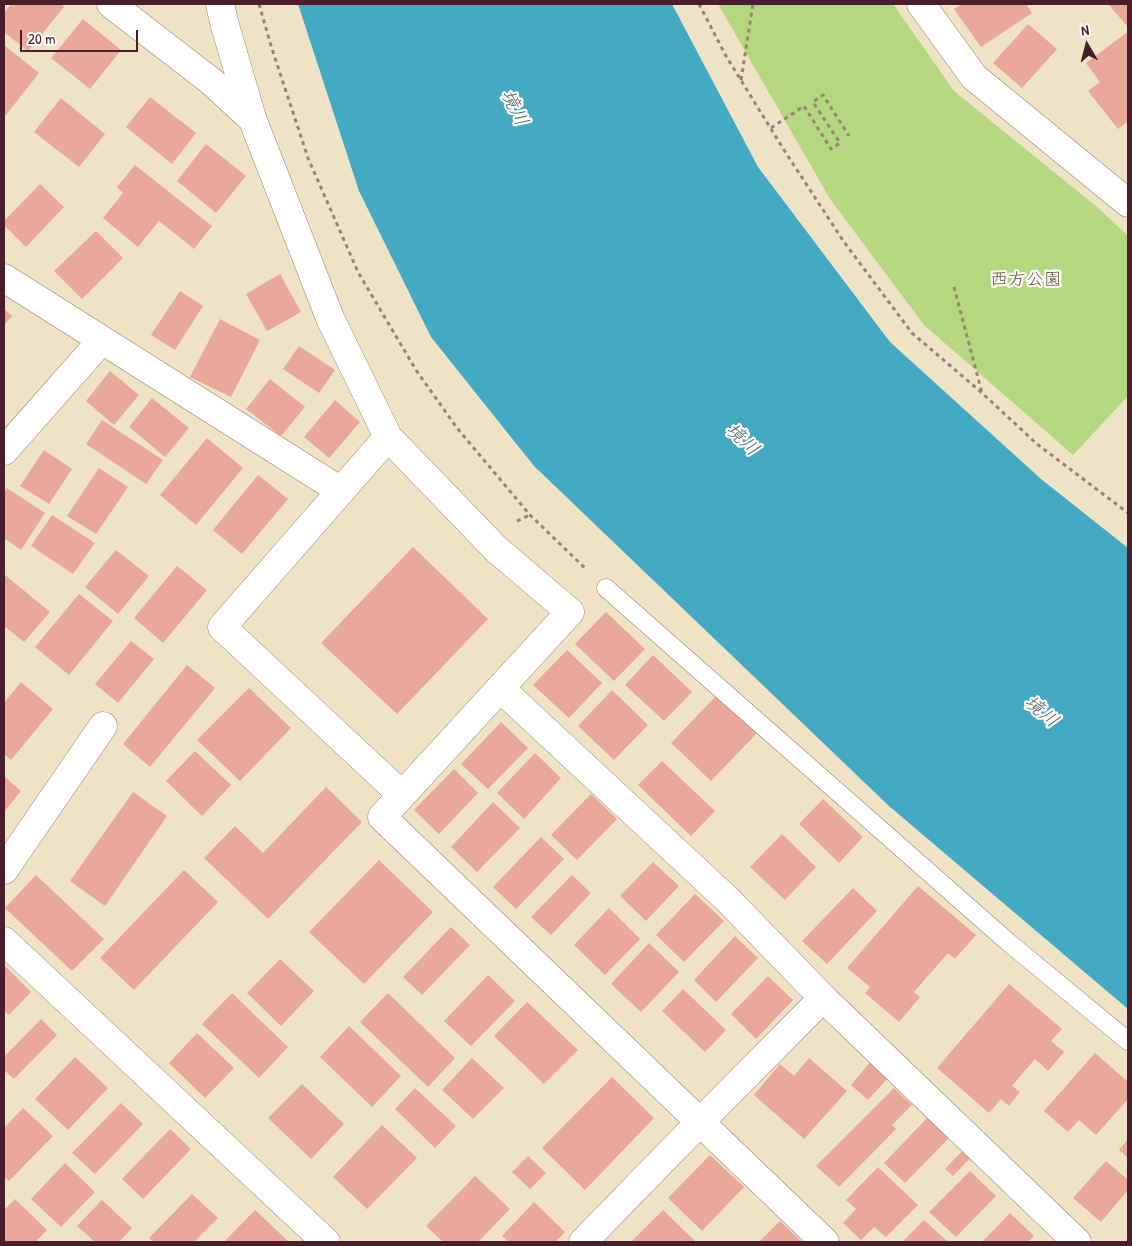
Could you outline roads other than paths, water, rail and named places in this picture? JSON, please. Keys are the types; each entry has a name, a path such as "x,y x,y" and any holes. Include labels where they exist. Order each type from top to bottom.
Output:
{"street":[{"path":"111,4 212,82 252,118"},
{"path":"220,4 252,118 330,318 388,437 496,549 570,612 382,817 825,1242"},
{"path":"922,4 974,77 1123,189"},
{"path":"4,278 341,491"},
{"path":"4,451 102,340"},
{"path":"388,437 222,627 402,795"},
{"path":"500,688 728,900 823,998 1077,1242"},
{"path":"4,870 103,726"},
{"path":"4,941 326,1242"},
{"path":"583,1242 823,998"}],"lane":[{"path":"606,588 1000,936 1128,1041"}],"water":[{"name":"境川","path":"298,4 672,4 758,167 890,342 1041,479 1128,548 1128,1009 889,806 534,466 431,337 359,191"}],"park label":[{"name":"西方公園","path":"1026,280"}]}
